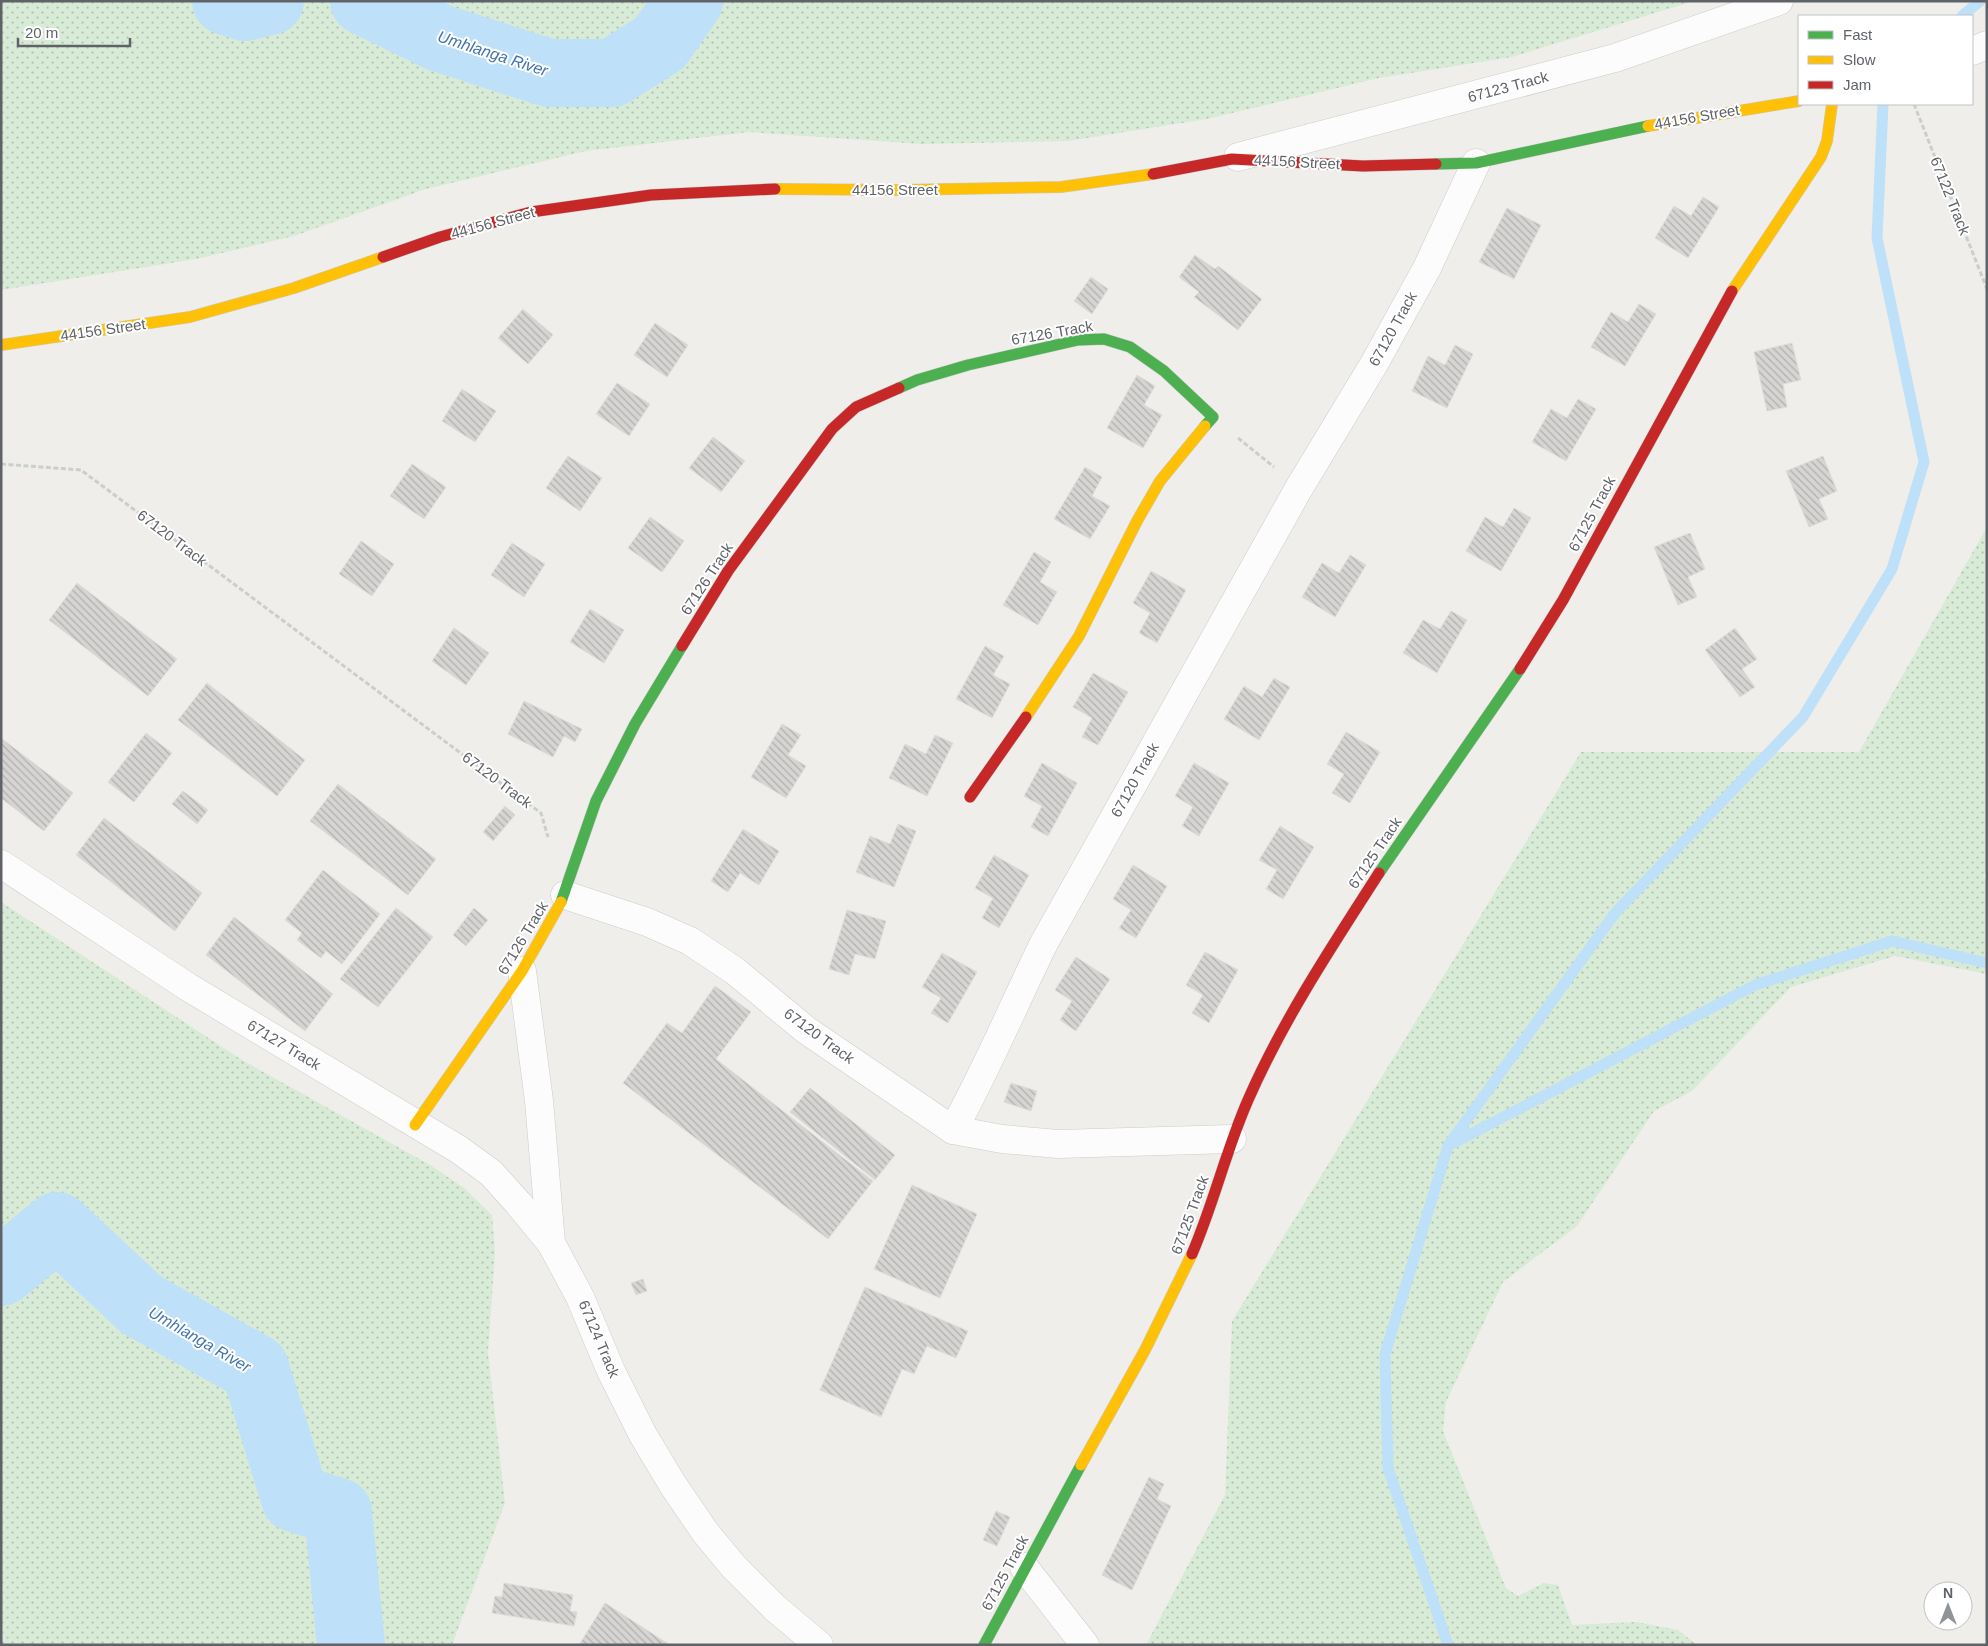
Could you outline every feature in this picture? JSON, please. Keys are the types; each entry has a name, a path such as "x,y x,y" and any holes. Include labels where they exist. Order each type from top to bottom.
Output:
{"street":[{"name":"67123 Track","path":"1232,159 1615,58 1779,1"},
{"path":"1973,51 1987,45"},
{"name":"44156 Street","path":"1,345 190,317 294,288 440,237 532,212 651,195 750,188 900,190 1061,187 1123,180 1232,159 1363,166 1476,163 1662,123 1798,101"},
{"name":"67125 Track","path":"984,1645 1024,1567 1145,1350 1186,1269 1205,1224 1232,1139 1248,1099 1308,983 1386,862 1524,662 1563,600 1734,287 1817,164 1827,141 1832,105"},
{"name":"67120 Track","path":"953,1130 983,1076 1016,998 1044,943 1299,488 1374,364 1427,268 1476,163"},
{"name":"67126 Track","path":"415,1125 522,971 565,895 596,801 635,724 728,570 832,429 856,407 917,380 968,365 1078,340 1104,339 1130,346 1164,371 1213,418"},
{"path":"970,797 1042,694 1078,636 1137,521 1160,481 1177,457 1213,418"},
{"name":"67127 Track","path":"1,864 188,987 415,1125 458,1149 491,1173 551,1243"},
{"name":"67120 Track","path":"565,895 647,922 690,941 735,971 806,1030 953,1130 1058,1144 1232,1139"},
{"name":"67124 Track","path":"522,971 538,1101 551,1243 580,1296 611,1371 643,1435 673,1485 705,1532 734,1567 775,1608 818,1645"},
{"path":"1024,1567 1085,1645"}],"path":[{"name":"67122 Track","path":"1914,105 1987,289"},
{"path":"1213,418 1299,488"},
{"name":"67120 Track","path":"1,464 81,470 541,813 549,840"}],"green space":[{"path":"1,1 1694,1 1512,57 1379,78 1207,119 1068,141 922,144 749,132 586,151 426,189 294,236 196,259 1,290"},
{"path":"1987,527 1987,872 1984,874 1987,887 1987,974 1895,956 1791,987 1692,1091 1654,1111 1577,1226 1503,1282 1446,1402 1443,1431 1506,1588 1518,1596 1544,1583 1558,1585 1572,1625 1636,1622 1678,1630 1697,1645 1146,1645 1225,1495 1232,1321 1581,752 1859,752"},
{"path":"1,902 242,1060 430,1165 464,1188 492,1215 495,1252 488,1353 505,1503 452,1645 1,1645"}],"building":[{"path":"1703,197 1719,207 1688,258 1655,238 1674,206 1691,216"},
{"path":"1507,208 1541,225 1514,279 1479,262"},
{"path":"1195,255 1215,269 1218,266 1262,299 1238,330 1194,297 1199,292 1179,277"},
{"path":"1091,277 1108,289 1092,314 1074,301"},
{"path":"1639,304 1656,314 1625,366 1591,347 1611,312 1628,322"},
{"path":"523,309 553,335 528,364 498,338"},
{"path":"655,323 688,345 667,377 634,355"},
{"path":"1792,343 1801,380 1783,384 1787,407 1767,411 1754,352"},
{"path":"1455,345 1473,354 1447,408 1412,391 1428,356 1445,365"},
{"path":"1137,375 1155,386 1144,405 1162,415 1143,448 1107,428"},
{"path":"617,383 650,404 629,436 596,414"},
{"path":"462,389 496,411 475,442 442,421"},
{"path":"1578,399 1596,409 1566,461 1532,442 1551,409 1567,418"},
{"path":"713,437 745,461 721,492 689,468"},
{"path":"568,456 602,478 580,511 546,488"},
{"path":"1823,456 1837,491 1819,499 1828,519 1809,527 1786,471"},
{"path":"412,464 446,487 424,519 390,496"},
{"path":"1085,467 1102,477 1092,496 1110,506 1090,539 1054,519"},
{"path":"1514,508 1531,518 1501,571 1466,551 1485,517 1503,527"},
{"path":"650,517 684,541 662,572 628,548"},
{"path":"1690,533 1705,569 1688,577 1697,597 1678,605 1654,547"},
{"path":"361,541 394,564 372,596 339,574"},
{"path":"512,543 545,564 524,597 491,575"},
{"path":"1034,552 1051,562 1040,582 1057,592 1038,625 1003,605"},
{"path":"1350,555 1366,565 1335,617 1302,597 1322,563 1339,573"},
{"path":"1151,571 1186,590 1157,643 1139,633 1150,613 1133,603"},
{"path":"77,583 177,659 148,696 49,620"},
{"path":"590,609 624,630 604,663 570,642"},
{"path":"1451,611 1467,620 1437,673 1403,653 1423,620 1440,629"},
{"path":"454,628 489,653 466,685 432,661"},
{"path":"1735,628 1757,659 1742,669 1755,687 1740,697 1705,650"},
{"path":"985,646 1004,656 993,675 1010,684 992,718 956,699"},
{"path":"1093,673 1128,692 1098,745 1082,737 1092,718 1073,707"},
{"path":"1274,678 1290,687 1259,740 1224,719 1244,686 1262,697"},
{"path":"207,683 305,760 277,796 178,720"},
{"path":"524,701 582,729 575,742 564,736 553,757 508,734"},
{"path":"782,724 801,735 788,755 806,766 786,798 751,777"},
{"path":"1346,732 1380,752 1350,803 1332,793 1344,774 1327,764"},
{"path":"146,733 172,753 134,802 108,782"},
{"path":"935,735 953,743 927,796 889,778 905,744 926,754"},
{"path":"1,738 73,793 44,831 1,798"},
{"path":"1042,763 1077,783 1048,836 1031,827 1042,806 1024,796"},
{"path":"1194,763 1229,783 1199,836 1182,826 1193,807 1175,796"},
{"path":"338,784 436,859 408,895 310,821"},
{"path":"183,791 208,810 197,824 172,804"},
{"path":"505,806 515,815 493,841 483,832"},
{"path":"104,818 202,893 175,931 76,855"},
{"path":"898,824 916,831 894,887 856,872 870,836 890,844"},
{"path":"1280,826 1314,847 1283,899 1266,889 1277,870 1259,860"},
{"path":"743,829 779,851 759,885 740,873 728,892 711,881"},
{"path":"994,855 1029,875 999,928 982,918 993,898 975,888"},
{"path":"1133,865 1167,886 1136,938 1119,928 1131,910 1113,899"},
{"path":"323,870 380,914 342,964 326,951 321,958 297,940 302,933 285,920"},
{"path":"396,908 433,937 378,1007 340,979"},
{"path":"474,908 488,920 466,946 453,935"},
{"path":"847,910 886,921 875,959 855,954 849,975 829,969"},
{"path":"234,917 333,994 305,1031 206,955"},
{"path":"1205,952 1238,970 1209,1023 1192,1013 1203,995 1186,985"},
{"path":"942,953 977,972 948,1023 931,1013 941,998 922,987"},
{"path":"1076,957 1110,979 1076,1031 1060,1020 1072,1001 1055,990"},
{"path":"715,986 751,1012 716,1059 873,1181 828,1239 623,1083 667,1023 682,1033"},
{"path":"1011,1083 1037,1091 1031,1111 1004,1102"},
{"path":"810,1088 895,1155 875,1180 790,1112"},
{"path":"912,1185 977,1214 940,1298 874,1269"},
{"path":"643,1279 647,1291 636,1295 631,1283"},
{"path":"865,1287 968,1331 956,1358 927,1346 914,1374 902,1369 881,1417 820,1390"},
{"path":"1149,1477 1164,1484 1157,1499 1171,1506 1132,1590 1102,1575"},
{"path":"996,1511 1010,1517 997,1546 983,1540"},
{"path":"504,1583 573,1595 570,1611 577,1612 574,1626 492,1613 495,1596 502,1597"},
{"path":"605,1603 670,1645 579,1645"}],"waterway":[{"name":"Umhlanga River","path":"226,1 245,7 270,1"},
{"name":"Umhlanga River","path":"364,1 440,38 549,73 612,73 660,43 689,1"},
{"path":"1963,15 1980,1"},
{"path":"1448,1645 1388,1468 1385,1354 1448,1146 1615,913 1803,717 1892,569 1924,462 1877,238 1883,105"},
{"path":"1450,1145 1755,985 1892,941 1987,963"},
{"name":"Umhlanga River","path":"1,1272 57,1226 142,1305 255,1368 295,1498 338,1512 351,1645"}],"traffic: fast":[{"path":"1436,164 1476,163 1648,126"},
{"path":"899,388 917,380 968,365 1078,340 1104,339 1130,347 1164,371 1213,417 1205,426"},
{"path":"561,902 596,801 635,724 682,646"},
{"path":"1379,873 1520,669"},
{"path":"984,1645 1081,1465"}],"traffic: slow":[{"path":"1648,126 1798,101"},
{"path":"1732,291 1821,157 1827,141 1832,105"},
{"path":"775,189 900,190 1061,187 1153,174"},
{"path":"1,345 190,317 294,288 383,257"},
{"path":"1026,717 1079,636 1137,521 1160,481 1205,426"},
{"path":"415,1125 522,971 561,902"},
{"path":"1081,1465 1145,1350 1192,1254"}],"traffic: jam":[{"path":"1153,174 1232,159 1363,166 1436,164"},
{"path":"383,257 440,237 531,212 651,195 775,189"},
{"path":"1520,669 1563,600 1732,291"},
{"path":"682,646 728,571 832,429 856,407 899,388"},
{"path":"970,797 1026,717"},
{"path":"1192,1254 1240,1119 1262,1070 1292,1012 1379,873"}]}
